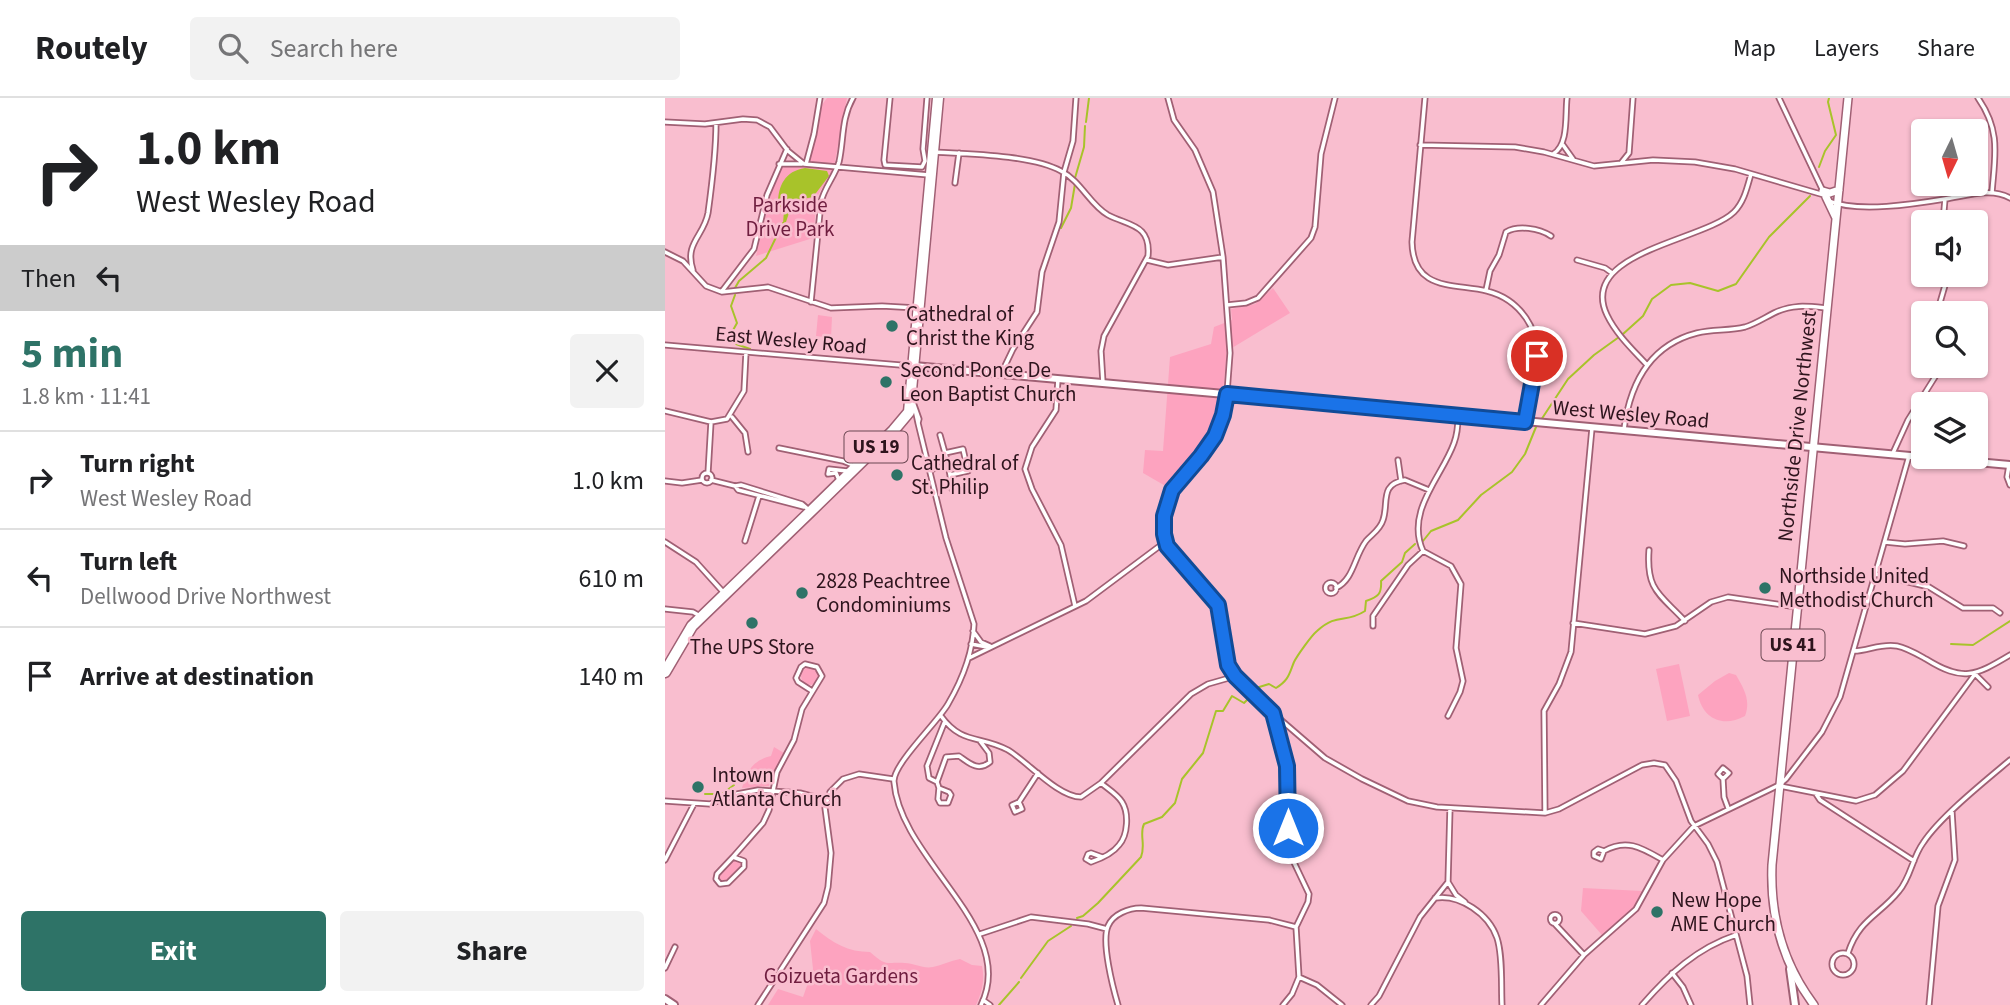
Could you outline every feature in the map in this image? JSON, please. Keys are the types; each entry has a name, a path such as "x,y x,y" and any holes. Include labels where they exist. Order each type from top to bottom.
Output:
{"highway":[{"name":"US 19","path":"665,672 687,633 701,618 790,533 808,509 840,483 906,416 913,400 938,98"}],"main road":[{"name":"Northside Drive Northwest","path":"1801,986 1789,964 1777,926 1772,865 1848,98"},
{"path":"1836,219 1825,194 1839,190"},
{"name":"US 41","path":"1801,986 1814,1005"}],"street":[{"path":"805,164 814,134 820,98"},
{"path":"811,302 821,202 825,187 837,167 844,120 853,98"},
{"path":"890,98 885,165 922,167 925,161 923,149 926,98"},
{"path":"1002,373 1013,349 1037,312 1042,272 1059,223 1064,172 1073,141 1076,98"},
{"path":"1168,98 1174,120 1195,150 1210,181 1215,201 1223,257 1230,353 1223,415 1215,436 1168,497 1164,516 1165,542 1218,605 1226,659 1235,676 1317,752 1361,779 1408,801 1450,808 1545,813 1642,765 1665,765 1672,772 1694,826 1708,844 1717,862 1747,976 1750,1005"},
{"path":"1227,305 1246,303 1258,298 1311,238 1315,227 1321,154 1335,98"},
{"path":"1425,98 1412,242 1415,262 1425,275 1439,284 1486,290 1502,296 1516,306 1527,319 1535,336 1537,363 1525,422"},
{"path":"1567,98 1563,144 1574,161"},
{"path":"1620,164 1629,153 1633,98"},
{"path":"1779,98 1825,194"},
{"path":"1978,98 1991,119 1996,138 1992,192"},
{"path":"665,122 716,123 757,120 770,127 787,149 805,164"},
{"path":"694,273 690,252 708,215 716,123"},
{"path":"1553,154 1563,144"},
{"path":"1420,145 1505,146 1553,154 1594,166 1638,161 1695,162 1825,194 1838,204 1870,205 1992,192 2010,198"},
{"path":"722,292 754,249 767,195 787,149"},
{"path":"933,152 1025,160 1064,172 1104,212 1140,229 1148,244 1147,260 1104,336 1101,351 1103,383"},
{"path":"955,183 959,153"},
{"path":"1629,153 1638,161"},
{"path":"779,164 931,175"},
{"path":"889,172 890,165"},
{"path":"896,172 898,166"},
{"path":"1647,365 1616,330 1605,313 1604,292 1612,273 1627,261 1729,216 1742,202 1751,174"},
{"path":"1944,210 1945,199"},
{"path":"1486,290 1490,271 1499,255 1506,232 1516,228 1541,230 1551,236"},
{"path":"665,252 683,261 706,286 722,292 768,287 837,308 919,308"},
{"path":"1147,260 1168,265 1223,257"},
{"path":"1577,260 1605,268 1612,273"},
{"path":"1623,431 1631,393 1638,376 1665,347 1690,335 1747,326 1791,306 1826,308"},
{"name":"East Wesley Road","path":"665,345 914,366"},
{"path":"665,411 711,422 727,419 740,401 745,388 746,352"},
{"name":"West Wesley Road","path":"914,366 2010,465"},
{"path":"1892,455 1934,378"},
{"path":"1058,379 1056,410 1032,447 1025,469 1032,489 1061,545 1075,606"},
{"path":"913,400 946,538 974,624 968,658 954,692 941,716 901,764 894,779 903,816 913,838 967,912 979,934 988,968 988,985 982,1003 989,1005"},
{"path":"906,416 918,423"},
{"path":"1448,716 1463,681 1456,648 1461,584 1451,566 1423,551 1420,521 1429,490 1453,446 1458,416"},
{"path":"732,417 745,433 748,452"},
{"path":"711,422 708,473 711,480"},
{"path":"1545,813 1544,711 1569,661 1592,428"},
{"path":"940,435 952,489"},
{"path":"779,448 843,461 854,469"},
{"path":"945,453 963,449 968,471 950,475"},
{"path":"1541,1005 1584,955 1636,909 1663,860 1694,826 1779,785 1815,742 1836,707 1909,456"},
{"path":"1398,460 1401,481"},
{"path":"930,470 948,465"},
{"path":"2010,465 2007,477 2010,485"},
{"path":"840,483 836,473 828,474 829,469 841,472 854,469"},
{"path":"702,480 703,475 708,473"},
{"path":"665,481 702,480 706,483 711,480 741,485 801,504 808,509"},
{"path":"1336,588 1347,580 1357,555 1382,523 1388,490 1394,483 1409,481 1429,490"},
{"path":"735,486 758,496 772,497"},
{"path":"745,541 758,496"},
{"path":"1885,542 1905,544 1943,541 1964,546"},
{"path":"968,658 1100,593 1165,542"},
{"path":"665,543 696,562 725,594"},
{"path":"1649,550 1648,572 1653,588 1685,621"},
{"path":"1373,626 1374,616 1408,565 1423,551"},
{"path":"1876,574 1929,587 1963,607 1990,608 2000,613"},
{"path":"1573,623 1645,634 1666,631 1711,602 1728,597 1797,607"},
{"path":"665,609 693,612 701,618"},
{"path":"973,631 989,648"},
{"path":"971,645 989,648"},
{"path":"1854,650 1882,645 1897,646 1949,672 1961,675 1975,674 2010,655"},
{"path":"741,850 743,869 728,883 720,884 716,879 717,874 763,823 769,810 777,772 794,740 802,709 822,676 817,667 806,664 801,667 796,678 812,691"},
{"path":"1975,674 1987,687"},
{"path":"1779,785 1856,800 1880,793 1903,771 1975,674"},
{"path":"941,716 956,733 1006,749 1075,797 1087,795 1101,783 1191,694 1208,684 1235,676"},
{"path":"1273,713 1287,766 1290,854 1309,894 1296,927 1299,977 1292,994 1283,1005"},
{"path":"939,788 951,795 948,803 940,803 937,782 927,775 927,766 945,721"},
{"path":"937,782 946,757 959,756 981,767 990,762 990,756 980,741"},
{"path":"1848,953 1864,924 1903,887 1927,837 2010,761"},
{"path":"1019,802 1038,773"},
{"path":"758,1005 818,915 827,895 831,853 825,816 827,800 836,785 852,775 867,774 894,779"},
{"path":"1723,779 1728,808"},
{"path":"1101,783 1120,799 1126,816 1121,843 1102,857"},
{"path":"665,801 694,804 716,802 745,791 772,790 827,800"},
{"path":"1816,794 1820,800 1914,861"},
{"path":"685,803 688,815"},
{"path":"665,860 694,804"},
{"path":"1450,808 1448,883 1456,895 1485,920 1497,939 1502,1005"},
{"path":"1929,1005 1938,906 1955,860 1952,812"},
{"path":"1604,851 1633,844 1663,860"},
{"path":"733,857 744,860"},
{"path":"1371,1005 1420,917 1448,883"},
{"path":"1435,898 1468,904"},
{"path":"1118,1005 1107,946 1107,929 1119,914 1139,908 1269,920 1296,927"},
{"path":"979,934 1031,917 1107,929"},
{"path":"1555,924 1584,955"},
{"path":"1642,1005 1672,973 1711,945 1736,935"},
{"path":"665,968 675,947"},
{"path":"1839,953 1848,953 1854,959 1854,968 1847,974 1839,974 1833,967 1833,959 1839,953"},
{"name":"Northside Drive Northwest","path":"1789,964 1794,999"},
{"path":"1672,973 1687,993 1691,1005"},
{"path":"1299,977 1317,985 1342,1005"},
{"name":"Northside Drive Northwest","path":"1794,999 1801,986"},
{"path":"665,999 674,1005"}],"green space":[{"name":"Parkside Drive Park","path":"827,98 847,98 834,167 817,197 813,238 756,256 771,193 782,168 809,159 819,109"},
{"path":"1273,288 1290,313 1227,351 1221,411 1212,434 1169,488 1143,473 1145,450 1163,451 1170,357 1211,344 1214,327 1232,320 1231,309 1255,304"},
{"path":"818,315 832,317 831,338 816,336"},
{"path":"1679,664 1690,716 1667,721 1656,669"},
{"path":"810,667 818,672 819,676 814,684 810,685 802,680 801,676 806,668"},
{"path":"1729,673 1736,675 1744,690 1747,710 1745,716 1737,720 1722,721 1704,710 1698,695"},
{"path":"774,747 784,753 772,774 769,786 742,788 752,767 771,756"},
{"path":"735,859 741,860 742,867 727,881 719,880 720,875"},
{"path":"1583,888 1642,891 1633,908 1602,935 1581,911"},
{"name":"Goizueta Gardens","path":"816,929 841,946 870,952 886,963 929,967 960,959 982,966 983,981 976,1005 768,1005 778,989 803,997 813,969 810,941"}],"shaded area":[{"path":"805,168 827,171 829,176 813,197 793,201 786,222 783,223 784,211 778,204 781,185 792,172"}],"waterway":[{"path":"1086,122 1089,98"},
{"path":"1819,167 1825,151 1836,135 1829,98"},
{"path":"1075,178 1084,147 1085,126"},
{"path":"1061,228 1071,208 1075,184"},
{"path":"1623,334 1643,316 1652,299 1671,285 1690,283 1718,291 1736,284 1769,237 1810,196"},
{"path":"735,288 739,281 766,258 783,223"},
{"path":"735,295 731,306 737,323 732,332 736,344 750,349"},
{"path":"1541,420 1568,379 1619,337"},
{"path":"1423,541 1431,531 1458,520 1481,495 1512,472 1525,454 1536,427"},
{"path":"1256,688 1269,684 1276,688 1284,682 1304,646 1324,625 1365,611 1366,601 1378,594 1381,581 1402,562 1405,553 1415,544"},
{"path":"1951,644 1973,645 2010,621"},
{"path":"1077,918 1098,903 1141,857 1144,824 1162,817 1175,803 1182,779 1203,753 1216,711 1223,711 1232,696 1244,703 1251,696"},
{"path":"705,794 722,794 734,785"},
{"path":"1021,978 1048,941 1071,926"},
{"path":"999,1005 1019,982"}],"place":[{"name":"Cathedral of Christ the King","path":"892,326"},
{"name":"Second Ponce De Leon Baptist Church","path":"886,382"},
{"name":"Cathedral of St. Philip","path":"897,475"},
{"name":"Northside United Methodist Church","path":"1765,588"},
{"name":"2828 Peachtree Condominiums","path":"802,593"},
{"name":"The UPS Store","path":"752,623"},
{"name":"Intown Atlanta Church","path":"698,787"},
{"name":"New Hope AME Church","path":"1657,912"}],"route":[{"path":"1288,828 1287,766 1273,713 1240,681 1228,665 1218,605 1165,542 1164,516 1168,497 1215,436 1226,406 1227,394 1525,422 1537,356"}]}
